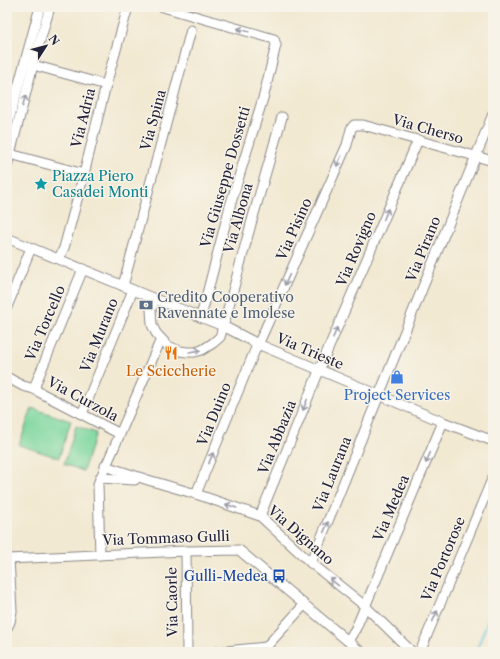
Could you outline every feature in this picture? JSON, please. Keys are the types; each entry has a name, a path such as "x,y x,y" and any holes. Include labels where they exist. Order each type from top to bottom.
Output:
{"street":[{"path":"7,127 40,7"},
{"path":"7,166 50,7"},
{"name":"Via Adria","path":"59,258 64,248 106,85 128,7"},
{"name":"Via Giuseppe Dossetti","path":"163,7 274,40 276,45 264,95 230,206 200,317"},
{"name":"Via Spina","path":"123,286 191,30"},
{"path":"34,65 106,85"},
{"name":"Via Pirano","path":"379,395 493,114"},
{"name":"Via Albona","path":"161,339 168,346 180,351 195,352 202,350 220,337 250,224 282,117"},
{"name":"Via Cherso","path":"354,125 363,125 493,161"},
{"name":"Via Pisino","path":"258,344 347,145 351,129 354,125"},
{"name":"Via Rovigno","path":"320,369 418,140"},
{"path":"10,154 84,174"},
{"name":"Via Trieste","path":"7,238 223,326 258,344 443,422 493,441"},
{"path":"7,308 31,248"},
{"name":"Via Torcello","path":"35,389 36,383 83,269"},
{"name":"Via Murano","path":"82,414 133,290"},
{"path":"121,431 161,339 152,325 151,309 155,299"},
{"name":"Via Duino","path":"196,494 258,344"},
{"name":"Via Abbazia","path":"260,516 320,369"},
{"name":"Via Curzola","path":"7,377 23,386 35,389 82,414 121,431 98,484 100,555"},
{"name":"Via Laurana","path":"311,563 379,395"},
{"name":"Via Medea","path":"348,641 356,628 443,422"},
{"name":"Via Dignano","path":"105,466 196,494 260,516 412,652"},
{"name":"Via Portorose","path":"420,652 493,477"},
{"name":"Via Dignano","path":"100,478 148,480"},
{"name":"Via Tommaso Gulli","path":"8,559 239,550 360,652"},
{"name":"Via Caorle","path":"186,551 187,652"},
{"path":"7,628 12,611 8,559"},
{"path":"216,652 266,647 304,605"},
{"name":"Via Medea","path":"340,634 353,628 364,609"}],"green space":[{"path":"32,408 71,421 59,458 19,445"},
{"path":"76,426 96,433 83,471 64,464"}],"waterway":[{"path":"476,652 493,606"}],"place":[{"name":"Piazza Piero Casadei Monti","path":"41,184"},
{"name":"Credito Cooperativo Ravennate e Imolese","path":"146,305"},
{"name":"Le Sciccherie","path":"171,353"},
{"name":"Project Services","path":"397,377"},
{"name":"Gulli-Medea","path":"279,576"}]}
